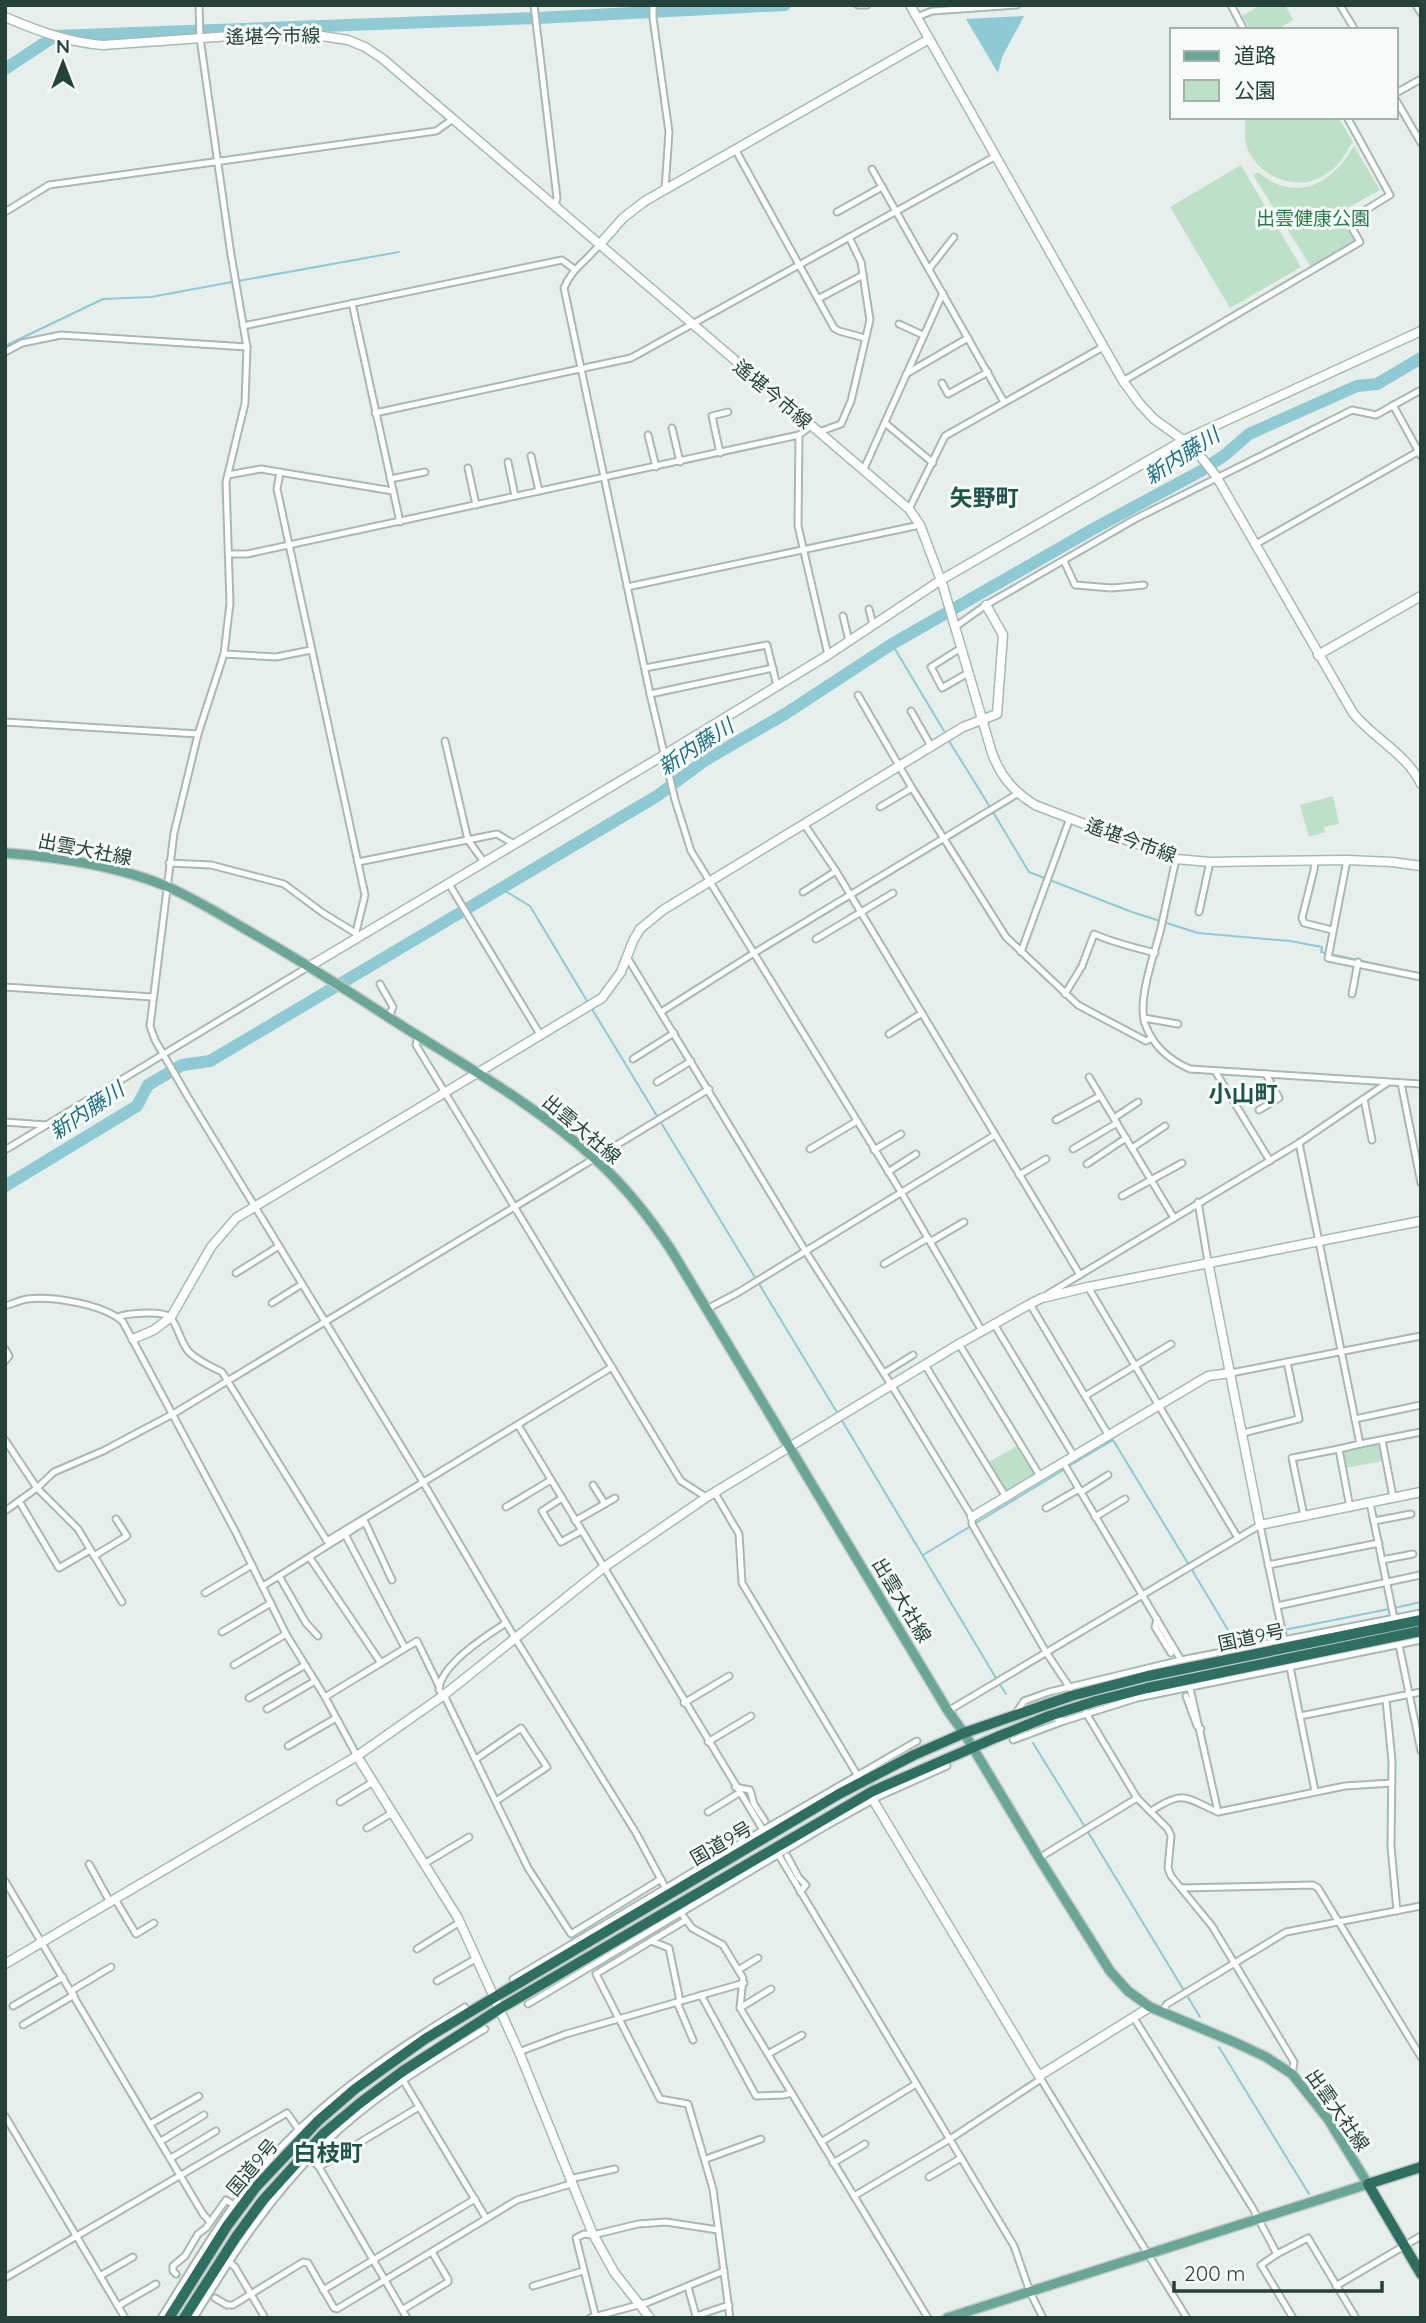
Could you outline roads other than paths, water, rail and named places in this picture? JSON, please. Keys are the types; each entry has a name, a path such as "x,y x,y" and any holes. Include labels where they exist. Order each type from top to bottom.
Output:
{"highway":[{"name":"国道9号","path":"168,2314 227,2227 286,2153 355,2089 425,2039 839,1794 964,1733 1071,1696 1222,1661 1421,1620"},
{"name":"国道9号","path":"184,2318 254,2213 293,2165 346,2115 403,2071 500,2008 873,1791 940,1766 972,1748 1049,1716 1147,1688 1421,1632"},
{"path":"1421,2167 1368,2184 1421,2274"}],"main road":[{"name":"出雲大社線","path":"5,853 135,876 166,886 202,904 313,968 478,1073 561,1131 595,1159 658,1230 948,1711 1110,1971 1150,2007 1266,2057 1292,2074 1328,2119 1368,2184"},
{"path":"947,2318 1368,2184"}],"street":[{"path":"198,5 200,38 247,347 245,403 226,482 230,603 224,654 198,734 174,833 150,1026 188,1097 622,1810 666,1887"},
{"path":"534,5 558,198 554,208"},
{"path":"653,5 668,132 665,189"},
{"path":"858,5 867,5"},
{"path":"910,5 1123,381 1154,419 1194,448 1216,477 1353,713 1365,728 1407,764 1421,784"},
{"path":"917,17 932,10 1017,5"},
{"path":"1231,5 1243,28"},
{"path":"1340,5 1354,28"},
{"path":"1416,5 1421,13"},
{"name":"遙堪今市線","path":"5,17 64,40 103,45 309,34 348,40 365,47 383,59 909,509 919,525 942,583 999,771 1017,794 1035,805 1176,859 1210,862 1347,860 1421,866"},
{"path":"929,39 665,189 623,218 591,255 574,268 564,288 650,694 675,800 691,850 901,1192 982,1331"},
{"path":"1398,92 1421,79"},
{"path":"1398,103 1421,143"},
{"path":"5,212 49,185 436,131 453,119"},
{"path":"1123,381 1360,242 1348,221 1390,195 1349,120"},
{"path":"735,149 834,328 865,338"},
{"path":"375,413 631,358 996,156"},
{"path":"872,169 1004,402"},
{"path":"837,212 882,187"},
{"path":"819,432 841,424 851,401 870,320 861,262 849,237"},
{"path":"929,269 954,237"},
{"path":"243,326 562,260 574,268"},
{"path":"818,299 863,275"},
{"path":"863,471 943,293"},
{"path":"352,303 400,522"},
{"path":"899,324 923,335"},
{"path":"5,1150 313,968 357,934 449,884 665,758 873,625 1184,440 1421,331"},
{"path":"5,352 22,343 61,334 247,347"},
{"path":"906,374 968,338"},
{"path":"909,509 945,436 1103,347"},
{"path":"942,383 948,394 988,372"},
{"path":"955,625 1135,519 1216,477 1352,410 1376,415 1421,390"},
{"path":"1256,544 1420,452 1394,405"},
{"path":"720,453 712,416 728,412"},
{"path":"885,423 933,463"},
{"path":"229,554 247,554 290,546 680,462 799,435 811,426"},
{"path":"672,428 680,462"},
{"path":"648,435 656,467"},
{"path":"799,435 798,526 828,654"},
{"path":"531,456 540,491"},
{"path":"508,462 516,496"},
{"path":"468,468 476,505"},
{"path":"228,475 261,469 393,491"},
{"path":"280,472 277,489 365,895 357,934"},
{"path":"390,479 425,472"},
{"path":"627,587 919,525"},
{"path":"1064,561 1075,585 1112,588 1144,585"},
{"path":"1318,654 1421,596"},
{"path":"132,1339 154,1330 171,1317 217,1238 236,1217 590,1006 612,987 637,935 650,919 963,727 998,715 1003,635 986,605"},
{"path":"869,609 873,625"},
{"path":"843,616 849,641"},
{"path":"645,668 767,645 777,686"},
{"path":"961,648 931,667 942,688 968,673"},
{"path":"224,654 276,657 311,650"},
{"path":"650,694 773,668"},
{"path":"858,695 912,788 1006,937 1078,1005 1146,1041 1152,1038"},
{"path":"911,711 932,746"},
{"path":"5,722 198,734"},
{"path":"445,741 468,840 484,862"},
{"path":"880,807 912,788"},
{"path":"661,1012 1017,794"},
{"path":"1021,952 1070,818"},
{"path":"804,824 851,895 1080,1275"},
{"path":"358,862 497,834 514,844"},
{"path":"1176,859 1146,986 1144,1018 1152,1038 1171,1060 1190,1069 1421,1084"},
{"path":"1315,860 1302,918 1304,923 1332,930"},
{"path":"1347,860 1328,958 1421,977"},
{"path":"1199,912 1210,862"},
{"path":"169,863 211,864 284,884 357,934"},
{"path":"803,892 836,871"},
{"path":"449,884 541,1036"},
{"path":"816,939 893,893"},
{"path":"1065,994 1082,966 1094,934 1120,945 1154,953"},
{"path":"627,957 806,1252 892,1385 972,1517 972,1524 1046,1652 1070,1688"},
{"path":"1352,994 1358,962"},
{"path":"380,984 393,1007 388,1017"},
{"path":"5,987 152,997"},
{"path":"889,1034 922,1013"},
{"path":"1144,1018 1178,1024"},
{"path":"633,1059 674,1033"},
{"path":"418,1036 416,1045 681,1481 710,1495 739,1534 742,1583 858,1776"},
{"path":"657,1082 691,1061"},
{"path":"1215,1071 1270,1161"},
{"path":"1259,1110 1279,1098 1266,1073"},
{"path":"1090,1077 1174,1219"},
{"path":"5,1964 357,1756 444,1695 603,1569 710,1495 959,1344 1042,1298 1270,1161 1389,1082"},
{"path":"1401,1083 1418,1157 1421,1183"},
{"path":"5,1511 54,1472 103,1451 173,1414 709,1089"},
{"path":"1056,1120 1100,1096"},
{"path":"1364,1100 1372,1140"},
{"path":"1073,1149 1138,1102"},
{"path":"810,1149 857,1121"},
{"path":"5,1122 46,1125"},
{"path":"1132,1148 1165,1126"},
{"path":"874,1150 901,1134"},
{"path":"707,1310 995,1135"},
{"path":"1087,1164 1126,1139"},
{"path":"1299,1143 1360,1444"},
{"path":"888,1172 916,1154"},
{"path":"1019,1175 1046,1159"},
{"path":"1122,1196 1182,1163"},
{"path":"1198,1202 1284,1640"},
{"path":"1042,1298 1421,1221"},
{"path":"884,1264 964,1222"},
{"path":"236,1273 279,1246"},
{"path":"272,1303 302,1284"},
{"path":"1088,1287 1157,1407 1238,1538"},
{"path":"5,1306 26,1299 50,1300 96,1308 118,1317 173,1414 286,1634 357,1756 460,1922 519,2052 593,2235 614,2272 650,2318"},
{"path":"1030,1304 1108,1436"},
{"path":"118,1317 125,1314 163,1313 171,1317 182,1342 190,1352 202,1362 222,1372 228,1380 327,1541 612,1367"},
{"path":"994,1324 1074,1456"},
{"path":"972,1517 1208,1376 1421,1335"},
{"path":"959,1344 1040,1476"},
{"path":"1085,1396 1171,1344"},
{"path":"5,1349 9,1356 5,1361"},
{"path":"884,1373 913,1355"},
{"path":"1242,1433 1299,1419 1287,1362"},
{"path":"925,1365 1006,1497"},
{"path":"1355,1419 1421,1405"},
{"path":"518,1425 763,1830"},
{"path":"1304,1516 1292,1458 1421,1433"},
{"path":"1381,1440 1392,1497"},
{"path":"6,1444 37,1488 78,1529 122,1602"},
{"path":"1339,1449 1350,1508"},
{"path":"1063,1462 1181,1660"},
{"path":"1046,1508 1108,1475"},
{"path":"506,1507 551,1480"},
{"path":"593,1485 605,1504"},
{"path":"948,1711 1260,1525 1421,1492"},
{"path":"562,1498 542,1511 561,1542 581,1531"},
{"path":"575,1521 615,1498"},
{"path":"1096,1517 1125,1499"},
{"path":"19,1501 60,1568 127,1536 116,1519"},
{"path":"1370,1503 1394,1618"},
{"path":"1374,1521 1411,1514"},
{"path":"263,1586 346,1536 363,1521"},
{"path":"363,1521 392,1580"},
{"path":"346,1536 405,1648"},
{"path":"1268,1565 1379,1543"},
{"path":"1382,1560 1413,1553"},
{"path":"310,1558 381,1663"},
{"path":"205,1592 252,1565"},
{"path":"1277,1606 1420,1575"},
{"path":"279,1576 306,1623 318,1636"},
{"path":"222,1632 271,1603"},
{"path":"1014,1716 1024,1701 1049,1692 1181,1660 1421,1613"},
{"path":"1157,1619 1155,1627 1171,1653"},
{"path":"439,1686 464,1653 506,1623"},
{"path":"1326,1640 1335,1630"},
{"path":"234,1665 286,1634"},
{"path":"1013,1740 1086,1713 1137,1698 1421,1640"},
{"path":"325,1697 417,1641 528,1868 570,1934 661,1879"},
{"path":"1399,1645 1421,1751"},
{"path":"1333,1658 1343,1647"},
{"path":"1222,1661 1232,1650"},
{"path":"249,1698 305,1665"},
{"path":"1290,1667 1315,1791"},
{"path":"1228,1679 1242,1668"},
{"path":"1114,1685 1125,1673"},
{"path":"684,1703 729,1676"},
{"path":"267,1709 314,1681"},
{"path":"1137,1698 1147,1688"},
{"path":"1190,1688 1218,1812"},
{"path":"1300,1716 1421,1692"},
{"path":"1186,1696 1196,1726 1201,1729"},
{"path":"1386,1700 1392,1783 1391,1847 1397,1911"},
{"path":"1086,1713 1137,1798 1168,1829 1171,1836 1168,1868 1212,1926 1294,2062 1292,2074"},
{"path":"708,1742 751,1716"},
{"path":"1049,1716 1064,1721"},
{"path":"288,1746 336,1718"},
{"path":"475,1759 521,1728 547,1767 496,1801"},
{"path":"513,1979 917,1741"},
{"path":"877,1764 892,1766"},
{"path":"528,2004 826,1826 940,1766"},
{"path":"340,1802 373,1782"},
{"path":"1151,1811 1173,1797 1181,1797 1218,1812 1345,1786 1392,1783"},
{"path":"708,1811 737,1790 750,1790 754,1804 765,1821"},
{"path":"1039,1858 1137,1798"},
{"path":"873,1800 1187,2318"},
{"path":"367,1828 392,1813"},
{"path":"826,1826 831,1815"},
{"path":"751,1846 754,1835"},
{"path":"424,1864 469,1837"},
{"path":"778,1854 1013,2246 1043,2318"},
{"path":"787,1856 806,1885 800,1892"},
{"path":"89,1864 136,1934 153,1923"},
{"path":"723,1888 726,1876"},
{"path":"6,1884 210,2222"},
{"path":"1181,1888 1313,1885 1318,1888 1421,2057"},
{"path":"1161,2013 1167,2004 1286,1932 1421,1906"},
{"path":"617,1925 622,1913"},
{"path":"681,1913 692,1928 723,1945 744,1983 740,2008 928,2318"},
{"path":"651,1931 656,1918"},
{"path":"686,1920 596,1974 660,2099 688,2104 713,2189 730,2318"},
{"path":"417,1949 460,1922"},
{"path":"651,1941 668,1948 678,2002 693,2040"},
{"path":"437,1981 477,1958"},
{"path":"738,1970 758,1958"},
{"path":"533,1974 538,1964"},
{"path":"23,2025 111,1967"},
{"path":"572,1968 586,1969"},
{"path":"13,2007 63,1977"},
{"path":"519,2052 566,2034 744,1983"},
{"path":"740,2008 771,1989"},
{"path":"701,1995 756,2096 784,2095 791,2092"},
{"path":"161,2318 168,2314 234,2205 279,2149 354,2080 465,2007"},
{"path":"853,2196 950,2139 1150,2007"},
{"path":"1134,2018 1252,2207 1277,2254"},
{"path":"194,2318 253,2226 310,2158 341,2129 403,2080 485,2029"},
{"path":"455,2047 461,2034"},
{"path":"768,2054 802,2035"},
{"path":"414,2039 425,2039"},
{"path":"403,2080 486,2218"},
{"path":"821,2142 916,2084"},
{"path":"150,2124 199,2095"},
{"path":"319,2167 419,2107"},
{"path":"5,2278 287,2113 299,2130"},
{"path":"161,2141 204,2115"},
{"path":"341,2129 346,2115"},
{"path":"5,2116 125,2318"},
{"path":"171,2158 216,2131"},
{"path":"706,2159 761,2139"},
{"path":"833,2163 865,2144"},
{"path":"310,2158 319,2167 407,2318"},
{"path":"929,2177 961,2158"},
{"path":"215,2298 227,2305 233,2305 303,2262 307,2263 337,2309 517,2200 570,2181 615,2169"},
{"path":"323,2290 475,2199"},
{"path":"176,2274 173,2266 185,2256 198,2234 226,2200 234,2205"},
{"path":"253,2226 254,2213"},
{"path":"719,2230 666,2222 638,2224 593,2235 584,2234 576,2238 594,2317 639,2305 724,2271"},
{"path":"1336,2286 1421,2236"},
{"path":"1293,2318 1261,2265 1308,2238 1356,2318"},
{"path":"402,2310 448,2282 432,2252"},
{"path":"100,2276 133,2257"},
{"path":"229,2262 265,2318"},
{"path":"533,2286 583,2271"},
{"path":"205,2286 216,2281"},
{"path":"118,2306 156,2284"},
{"path":"688,2287 696,2316 729,2305"}],"water":[{"path":"1024,16 1002,57 998,73 966,19"}],"waterway":[{"path":"5,69 55,36 538,18 785,5"},
{"path":"238,281 399,252"},
{"path":"5,346 103,299 151,297 232,282"},
{"name":"新内藤川","path":"5,1186 137,1106 148,1085 182,1065 210,1061 657,796 704,761 785,714 892,644 1093,529 1201,471 1249,434 1357,386 1377,384 1421,358"},
{"path":"892,644 944,731"},
{"path":"949,741 990,807"},
{"path":"993,812 1029,872 1132,912 1198,933 1290,941 1322,947 1321,952 1421,974"},
{"path":"502,889 530,906 587,1001"},
{"path":"592,1009 838,1414"},
{"path":"841,1419 996,1678"},
{"path":"1069,1466 1113,1440 1189,1565"},
{"path":"923,1555 1065,1469"},
{"path":"1192,1570 1234,1640 1279,1631"},
{"path":"1394,1608 1421,1602"},
{"path":"1284,1630 1389,1609"},
{"path":"999,1683 1006,1694"},
{"path":"1033,1743 1085,1827"},
{"path":"1088,1832 1200,2017"},
{"path":"1219,2047 1309,2194"}],"tunnel":[{"path":"176,2274 215,2298"}],"district":[{"name":"矢野町","path":"984,498"},
{"name":"小山町","path":"1243,1094"},
{"name":"白枝町","path":"328,2153"}],"park label":[{"name":"出雲健康公園","path":"1313,218"}]}
